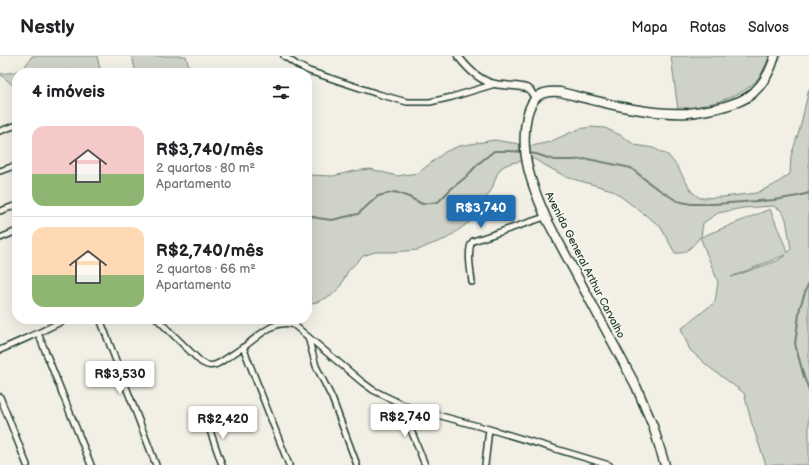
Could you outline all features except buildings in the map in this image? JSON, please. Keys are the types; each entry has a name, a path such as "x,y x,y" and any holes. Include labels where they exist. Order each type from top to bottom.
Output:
{"main road":[{"path":"535,98 540,94 552,91 651,111 689,113 703,111 742,100 753,94 764,82 770,72 775,56"},
{"name":"Avenida General Arthur Carvalho","path":"535,98 529,110 524,131 527,166 532,184 545,217 636,386 654,426 665,465"}],"street":[{"path":"284,56 303,68"},
{"path":"458,56 474,74 481,78 495,84 526,88 530,90 535,98"},
{"path":"312,72 407,102 430,102 495,84"},
{"path":"0,131 12,127"},
{"path":"0,171 12,167"},
{"path":"0,211 12,207"},
{"path":"472,282 469,251 473,241 545,217"},
{"path":"0,238 12,233"},
{"path":"0,350 57,324"},
{"path":"102,324 156,465"},
{"path":"162,324 201,362 209,366 219,364 266,330 280,324 291,324 367,386 408,407 490,429 609,465"},
{"path":"38,333 91,465"},
{"path":"308,337 316,366 332,398 357,465"},
{"path":"243,347 289,465"},
{"path":"0,397 27,465"},
{"path":"408,407 411,430 425,465"},
{"path":"207,422 222,465"},
{"path":"485,465 490,429"}],"shaded area":[{"path":"32,56 97,56 100,68 24,68"},
{"path":"132,56 186,56 190,68 135,68"},
{"path":"671,56 769,56 764,69 756,81 740,93 720,101 698,107 678,110"},
{"path":"12,72 12,85 0,74"},
{"path":"809,89 809,465 766,465 751,421 744,393 709,367 690,350 681,329 715,302 718,282 700,237 686,251 675,253 660,226 612,190 566,177 534,159 511,163 502,167 497,174 492,189 471,221 446,239 418,250 375,252 363,256 348,271 340,287 331,296 312,304 312,175 333,176 370,169 397,176 418,173 445,152 459,146 494,140 532,146 549,142 579,129 591,127 605,128 620,135 635,145 653,148 668,155 677,166 692,192 700,198 756,193 774,185 790,174 791,156 800,128","holes":["773,206 781,210 786,219 791,249 788,253 770,209 701,237 703,223 718,213 743,208","786,255 777,261 731,277"]}],"waterway":[{"path":"312,216 332,220 358,214 378,196 395,192 422,204 438,202 494,151 524,152"},
{"path":"528,153 554,160 588,159 631,168 652,185 677,201 691,204 774,200 809,193"},
{"path":"809,281 800,307 795,344 809,390"}]}
